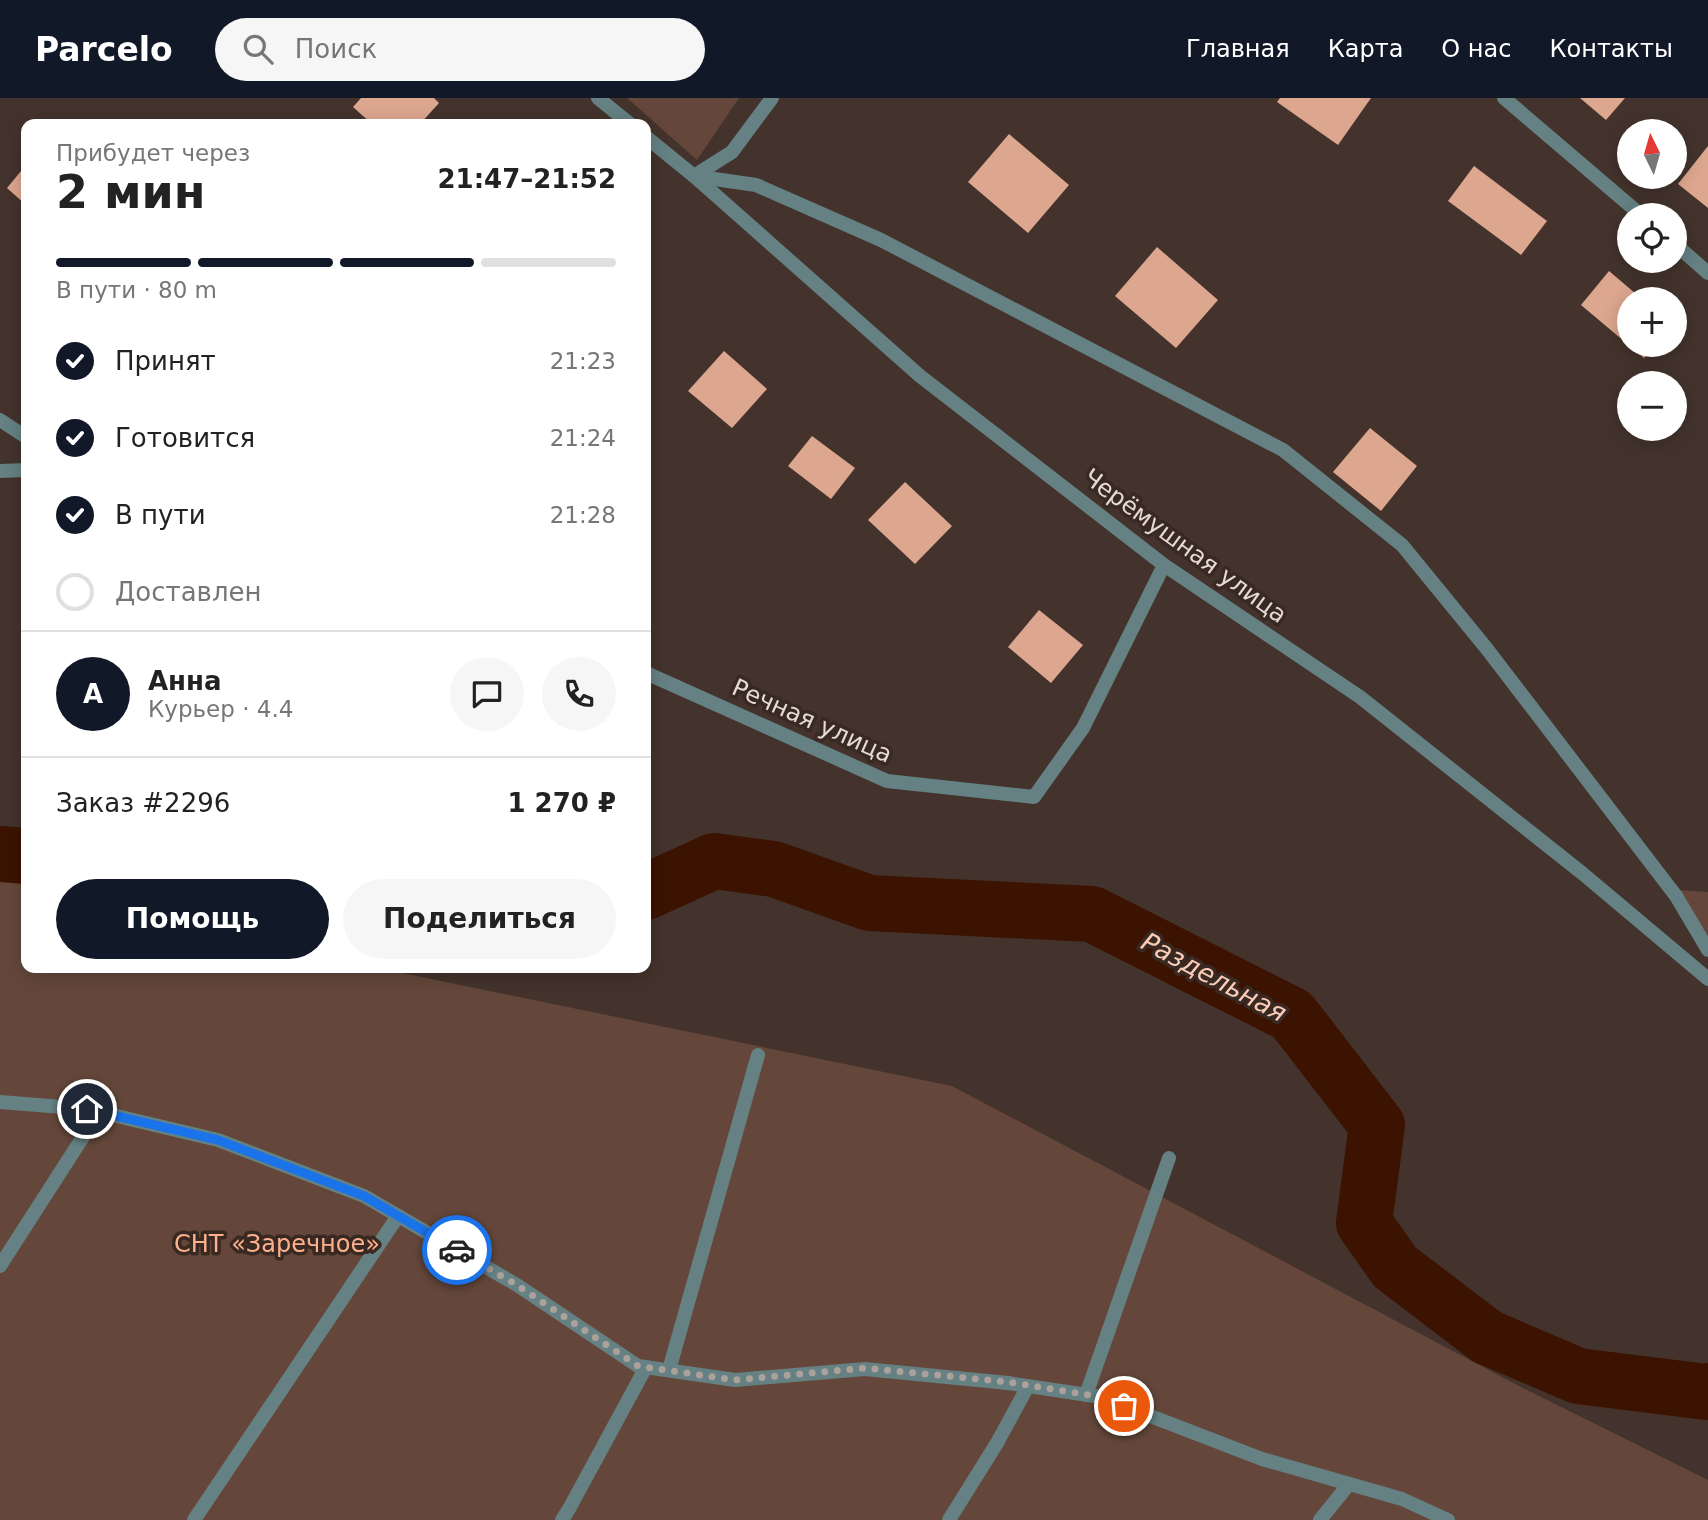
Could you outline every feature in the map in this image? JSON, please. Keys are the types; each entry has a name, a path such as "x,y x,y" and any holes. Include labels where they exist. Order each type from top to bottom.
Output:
{"street":[{"path":"598,98 624,119"},
{"path":"694,176 732,152 772,98"},
{"path":"1504,98 1627,203"},
{"name":"Черёмушная улица","path":"651,141 920,376 1164,565 1360,697 1582,873 1708,979"},
{"path":"694,176 756,185 881,240 1283,450 1402,545 1487,649 1668,886 1708,950"},
{"path":"1687,255 1708,273"},
{"path":"0,421 21,434"},
{"path":"0,471 21,470"},
{"name":"Речная улица","path":"651,675 887,781 1034,797 1083,728 1164,565"},
{"path":"669,1370 758,1055"},
{"path":"0,1102 87,1109 218,1140 364,1196 517,1285 638,1366 735,1380 865,1368 1028,1385 1101,1397 1262,1459 1402,1499 1448,1520"},
{"path":"0,1266 99,1112"},
{"path":"1086,1395 1169,1158"},
{"path":"194,1520 398,1216"},
{"path":"562,1520 646,1367"},
{"path":"948,1520 997,1443 1028,1385"},
{"path":"1320,1520 1349,1484"}],"green space":[{"path":"627,98 739,98 697,160"},
{"name":"СНТ «Заречное»","path":"0,869 21,875 21,973 402,973 952,1086 1517,1385 1708,1480 1708,1520 0,1520"},
{"path":"1677,890 1708,892 1708,941"}],"building":[{"path":"361,98 434,98 439,103 425,119 366,119 353,107"},
{"path":"1280,98 1371,98 1338,145 1277,102"},
{"path":"1580,98 1625,98 1606,120"},
{"path":"1009,134 1069,185 1028,233 968,182"},
{"path":"1708,146 1708,208 1684,189 1687,189 1687,173"},
{"path":"1474,166 1547,221 1521,255 1448,201"},
{"path":"21,171 21,201 7,188"},
{"path":"1157,247 1218,300 1176,348 1115,296"},
{"path":"1609,271 1628,287 1617,287 1617,335 1581,305"},
{"path":"724,351 767,389 732,428 688,391"},
{"path":"1370,428 1417,466 1381,511 1333,472"},
{"path":"812,436 855,468 831,499 788,466"},
{"path":"905,482 952,526 915,564 868,520"},
{"path":"1039,610 1083,645 1051,683 1008,647"}],"waterway":[{"name":"Раздельная","path":"0,854 21,856"},
{"name":"Раздельная","path":"651,890 714,861 774,869 869,903 1092,914 1292,1015 1377,1125 1364,1223 1395,1267 1487,1337 1578,1376 1708,1391"}],"way so far":[{"path":"457,1250 517,1285 638,1366 735,1380 865,1368 1008,1382 1101,1397 1124,1406"}],"route":[{"path":"87,1109 218,1140 364,1196 457,1250"}]}
